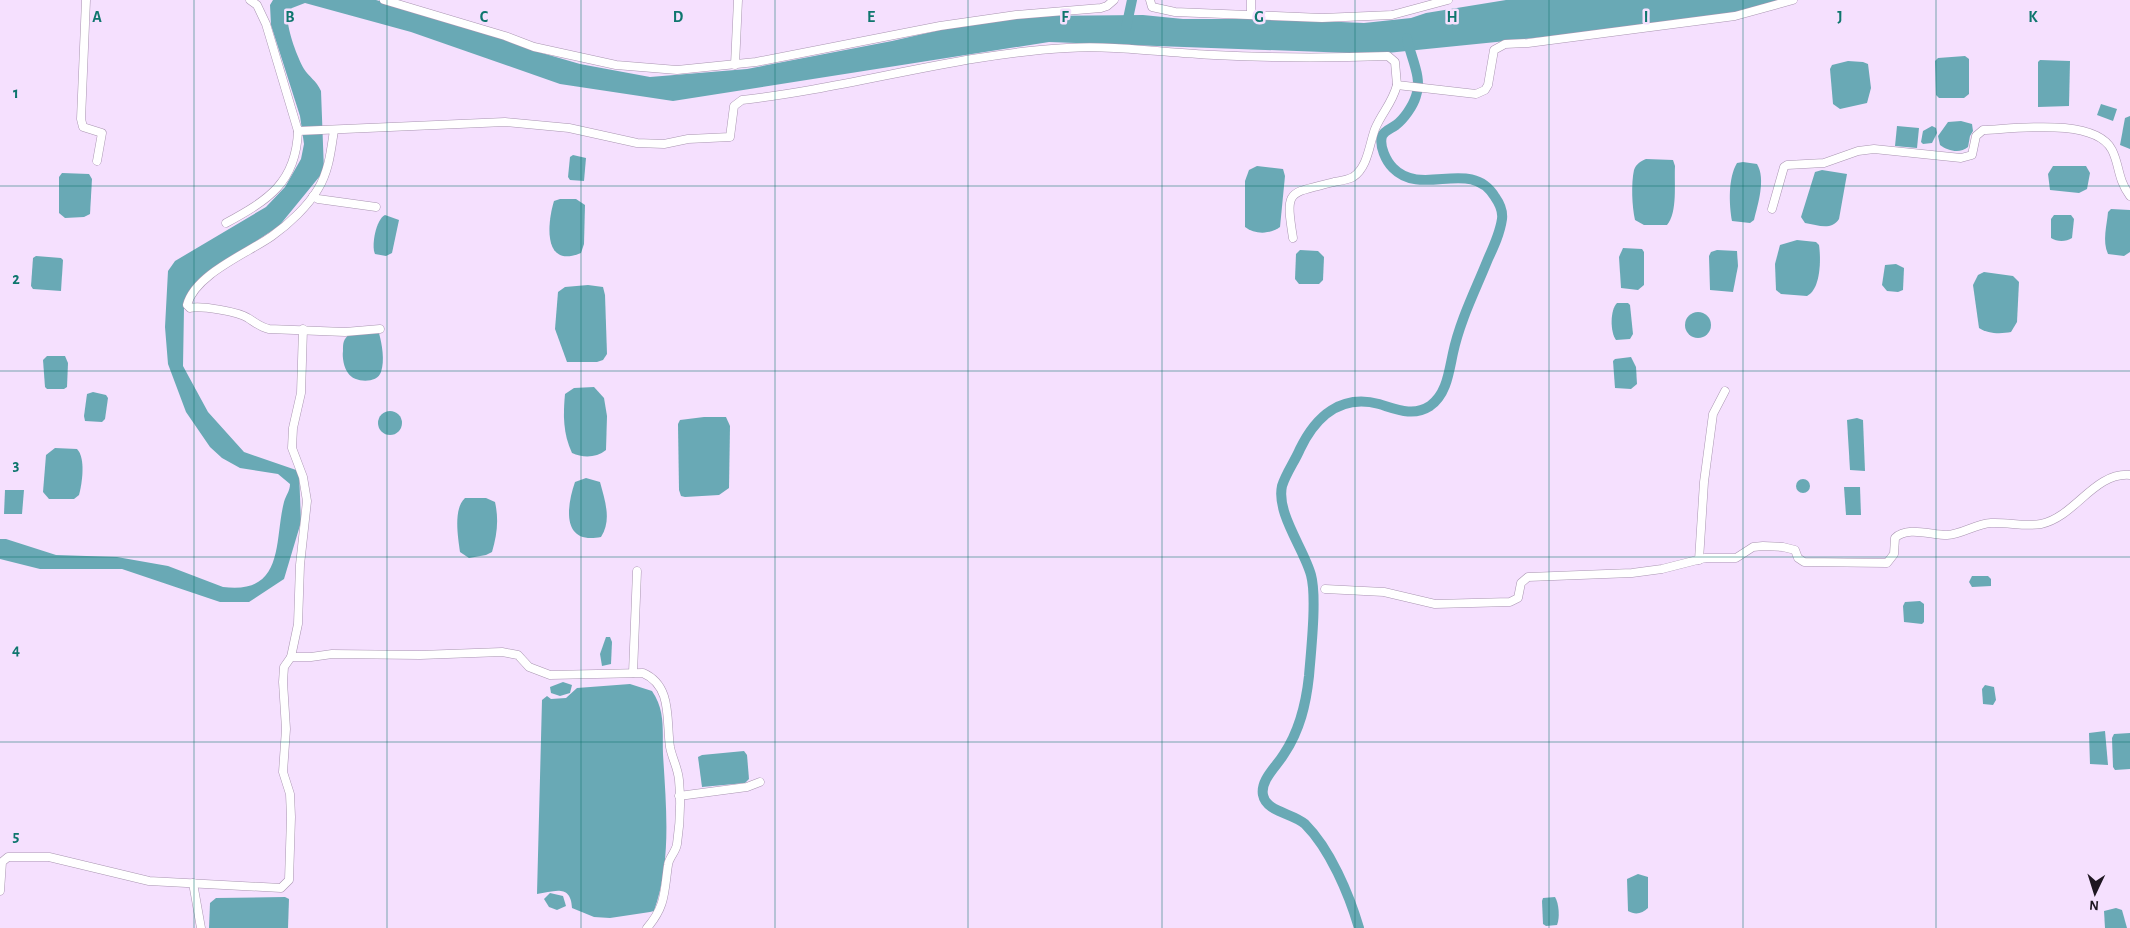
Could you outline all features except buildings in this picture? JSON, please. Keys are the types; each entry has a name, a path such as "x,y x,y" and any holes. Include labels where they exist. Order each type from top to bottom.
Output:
{"street":[{"path":"86,0 82,119 83,127 102,133 97,162"},
{"path":"226,223 268,199 282,183 289,174 301,131 266,24 257,5 250,0"},
{"path":"384,0 505,36 534,47 616,65 677,70 735,65 968,22 1016,15 1101,8 1114,0"},
{"path":"735,65 738,0"},
{"path":"1150,0 1152,7 1175,12 1322,18 1392,15 1448,0"},
{"path":"1251,0 1251,14"},
{"path":"1400,85 1471,94 1481,92 1488,85 1494,50 1504,44 1528,43 1726,17 1793,0"},
{"path":"301,131 505,122 569,128 637,143 664,144 688,139 720,139 732,135 734,106 742,100 824,88 951,63 1080,47 1214,55 1362,58 1388,56 1396,62 1400,85 1375,130 1362,168 1352,178 1298,191 1290,199 1288,206 1293,238"},
{"path":"1772,209 1784,167 1787,165 1824,163 1858,151 1874,148 1961,158 1972,155 1976,136 1983,130 2054,128 2084,130 2094,134 2112,150 2122,186 2130,196"},
{"path":"331,130 325,176 313,196 275,234 210,276 199,286 187,305 190,308 202,308 241,315 260,327 269,329 344,332 380,330"},
{"path":"313,196 318,199 376,207"},
{"path":"0,890 2,862 8,857 16,856 49,857 140,880 281,888 288,880 291,816 290,794 283,772 286,729 283,682 284,667 291,657 298,624 300,564 306,501 303,477 292,448 293,428 301,393 303,329"},
{"path":"1699,560 1704,482 1713,414 1725,391"},
{"path":"1325,589 1384,592 1434,604 1510,602 1518,598 1521,583 1528,577 1632,573 1699,560 1736,558 1753,547 1763,546 1790,548 1795,550 1798,558 1804,562 1887,563 1894,554 1895,538 1905,532 1948,535 1987,523 2042,524 2072,508 2106,480 2117,476 2130,475"},
{"path":"633,673 637,571"},
{"path":"291,657 332,654 420,656 502,652 518,655 529,667 550,675 643,673 651,676 664,694 668,707 670,747 679,780 679,796 677,848 668,862 664,901 660,912 648,928"},
{"path":"679,796 748,787 760,782"},
{"path":"193,883 201,928"}],"shaded area":[{"path":"273,0 376,0 504,37 542,53 580,64 650,77 747,69 949,28 1036,16 1143,15 1183,19 1273,19 1364,23 1411,18 1426,13 1506,0 1787,0 1703,21 1377,54 1049,42 673,101 560,84 411,32 305,3 292,8 288,12 288,25 301,64 321,91 324,171 279,226 200,278 184,308 183,366 208,412 244,452 299,471 301,522 284,579 249,602 220,602 122,569 40,569 0,559 0,539 6,539 56,555 117,557 168,566 223,587 243,587 257,583 267,574 273,562 284,502 290,484 278,474 240,468 222,458 210,447 186,412 168,364 165,327 168,271 175,261 266,207 285,187 301,159 304,144 300,116 271,25 270,5"},
{"path":"1965,56 1969,59 1969,94 1964,98 1939,98 1936,95 1935,61 1938,58"},
{"path":"2040,60 2070,61 2069,106 2038,107 2038,62"},
{"path":"1848,61 1868,64 1871,88 1867,103 1840,109 1833,104 1830,69 1832,65"},
{"path":"2101,104 2117,109 2113,121 2097,115"},
{"path":"2130,116 2130,149 2120,145 2125,118"},
{"path":"1961,121 1972,124 1973,131 1968,147 1954,151 1940,145 1938,136 1948,122"},
{"path":"1897,126 1919,128 1917,148 1895,146"},
{"path":"1932,126 1936,128 1937,133 1932,143 1923,144 1921,142 1923,131"},
{"path":"573,155 586,158 584,181 570,180 568,177 570,157"},
{"path":"1646,159 1673,160 1675,166 1673,213 1667,225 1644,225 1635,220 1632,195 1634,170 1639,163"},
{"path":"1737,163 1757,164 1761,177 1754,220 1750,223 1732,221 1731,214 1730,191 1732,176"},
{"path":"1257,166 1283,169 1285,176 1280,227 1268,232 1253,231 1245,227 1245,181 1249,170"},
{"path":"2053,166 2086,166 2090,173 2087,189 2079,193 2050,190 2048,174"},
{"path":"1822,170 1847,174 1839,219 1836,223 1828,226 1805,223 1801,217 1815,172"},
{"path":"62,173 89,174 92,179 90,214 84,217 65,218 59,213 59,177"},
{"path":"576,199 585,205 584,244 581,253 569,256 560,255 554,250 549,232 550,221 554,201"},
{"path":"2111,209 2130,210 2130,252 2124,256 2108,254 2106,249 2105,238 2108,212"},
{"path":"385,215 399,220 392,253 386,256 375,254 374,250 375,233 379,222"},
{"path":"2054,215 2071,215 2074,219 2072,238 2062,241 2051,238 2051,219"},
{"path":"1797,240 1816,242 1819,245 1819,273 1815,287 1807,296 1781,294 1776,290 1775,264 1780,245"},
{"path":"1623,248 1642,249 1644,252 1644,285 1638,290 1621,288 1619,257"},
{"path":"1300,250 1318,251 1324,257 1323,280 1319,284 1299,284 1295,279 1296,254"},
{"path":"1717,250 1737,251 1738,266 1733,292 1710,290 1709,256 1711,252"},
{"path":"36,256 61,258 63,260 61,291 33,289 31,286 33,258"},
{"path":"1896,264 1904,268 1903,290 1898,292 1887,291 1882,285 1885,265"},
{"path":"1984,272 2013,276 2019,282 2017,322 2011,332 1995,333 1979,328 1973,285 1978,275"},
{"path":"588,285 603,287 605,295 607,354 603,360 597,362 567,362 555,329 558,292 565,287"},
{"path":"1617,303 1628,303 1630,305 1633,334 1630,339 1616,340 1614,336 1612,316"},
{"path":"1698,312 1707,316 1711,325 1707,334 1698,338 1689,334 1685,325 1689,316"},
{"path":"379,333 381,342 383,358 381,372 375,379 365,381 355,379 348,373 344,365 344,341 350,334"},
{"path":"47,356 65,356 68,363 67,387 64,389 47,389 45,387 43,360"},
{"path":"1631,357 1636,367 1637,384 1631,389 1615,388 1613,361 1615,359"},
{"path":"594,387 604,398 607,416 606,450 594,456 581,456 572,453 565,432 565,394 574,388"},
{"path":"93,392 106,395 108,398 105,419 102,422 85,421 87,394"},
{"path":"390,411 398,415 402,423 398,431 390,435 382,431 378,423 382,415"},
{"path":"726,417 730,426 729,488 719,495 681,496 679,490 678,424 680,420"},
{"path":"1857,418 1863,420 1865,471 1850,470 1847,420"},
{"path":"55,448 77,449 82,458 82,478 79,495 74,499 49,499 43,492 46,455"},
{"path":"586,478 600,482 604,496 607,517 601,537 588,538 579,535 573,530 570,522 570,503 575,482"},
{"path":"1803,479 1808,481 1810,486 1808,491 1803,493 1798,491 1796,486 1798,481"},
{"path":"1844,487 1860,487 1861,515 1846,515"},
{"path":"5,490 24,490 22,514 4,514"},
{"path":"465,498 486,498 495,502 497,515 496,533 492,552 486,555 469,558 460,552 458,516 461,503"},
{"path":"1972,576 1988,576 1991,579 1991,586 1972,587 1969,582"},
{"path":"1920,601 1924,604 1924,622 1922,624 1904,622 1903,606 1905,602"},
{"path":"606,637 610,637 612,642 611,664 602,666 600,654"},
{"path":"563,682 572,685 570,693 560,696 551,693 550,687"},
{"path":"630,684 652,691 661,714 666,813 666,853 663,873 654,911 610,918 594,917 572,908 571,900 565,892 555,891 537,894 542,700 547,696 551,699 566,698 577,688"},
{"path":"1985,685 1994,687 1996,700 1993,705 1983,704 1982,689"},
{"path":"2105,731 2108,765 2090,764 2089,733"},
{"path":"2130,733 2130,769 2115,770 2113,767 2112,738 2114,734"},
{"path":"744,751 747,755 749,779 745,783 702,787 698,757"},
{"path":"1638,874 1648,877 1648,908 1641,913 1628,911 1627,879"},
{"path":"550,893 563,896 566,906 557,910 549,907 544,899"},
{"path":"285,897 289,899 288,928 209,928 210,903 216,898"},
{"path":"1555,897 1559,915 1558,922 1557,925 1546,926 1543,924 1542,901 1543,898"},
{"path":"2116,908 2122,910 2127,928 2105,928 2104,911"}],"waterway":[{"path":"1126,28 1132,0"},
{"path":"1359,928 1338,873 1323,846 1305,824 1274,809 1265,801 1263,795 1266,779 1290,745 1304,707 1308,686 1313,624 1314,597 1311,575 1283,508 1282,486 1306,437 1331,410 1353,402 1365,402 1411,412 1424,409 1436,401 1444,389 1460,329 1496,239 1502,216 1502,210 1498,202 1485,185 1473,180 1460,178 1418,180 1405,176 1393,168 1388,161 1382,149 1382,136 1405,116 1413,104 1418,89 1417,74 1407,38"}]}
